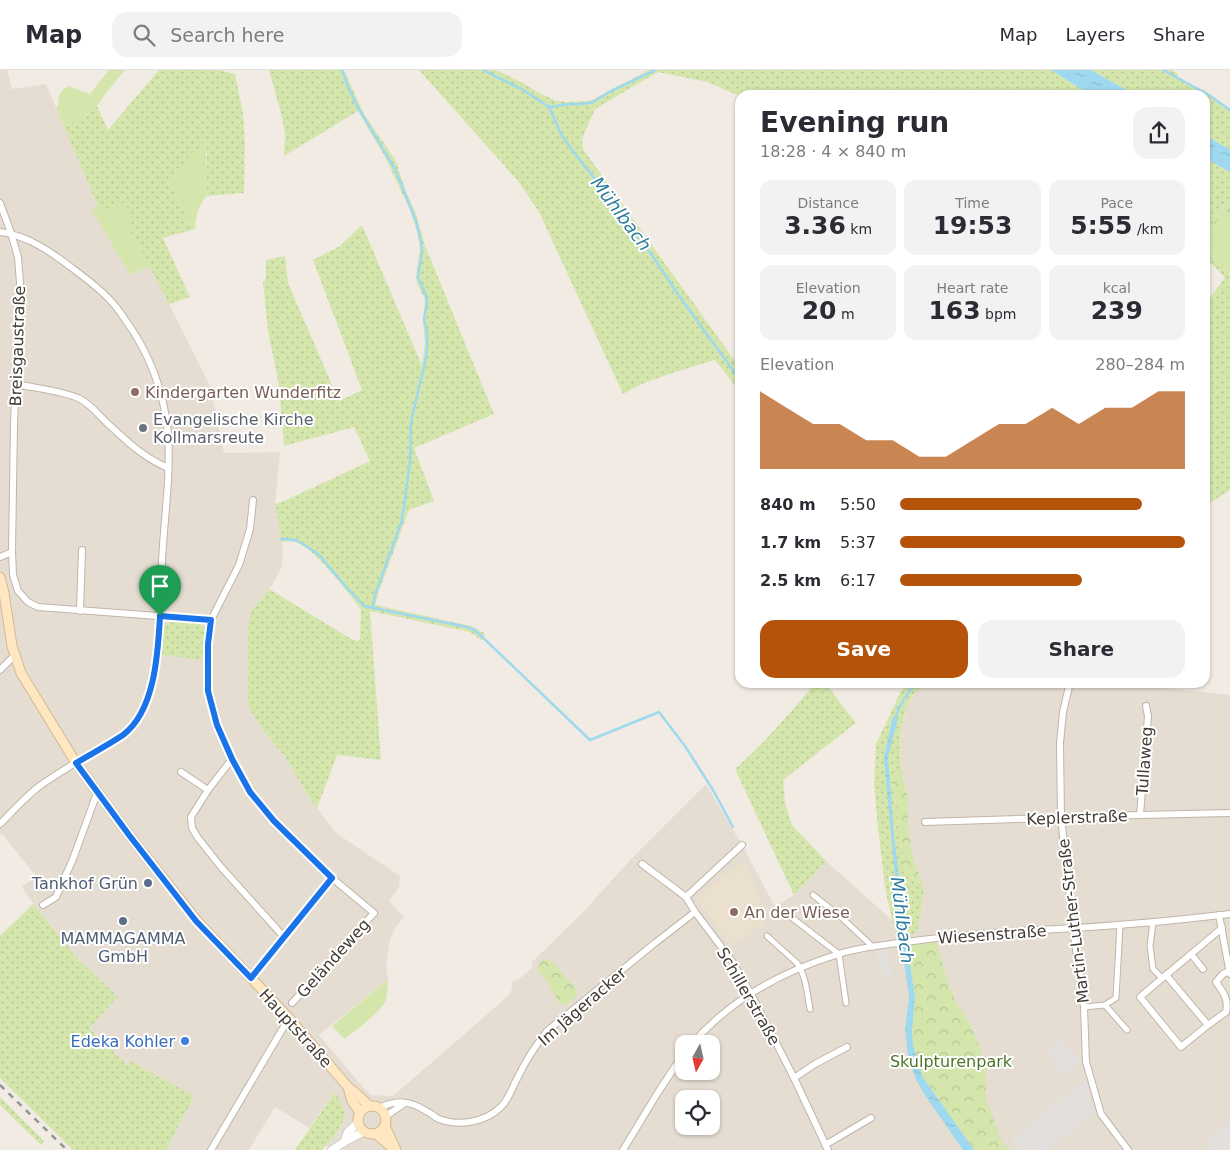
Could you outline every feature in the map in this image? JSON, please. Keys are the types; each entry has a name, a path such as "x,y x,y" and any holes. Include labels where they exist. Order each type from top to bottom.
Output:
{"main road":[{"name":"Hauptstraße","path":"0,577 11,638 21,672 76,763 196,921 289,1018 348,1087 368,1106"},
{"name":"Hauptstraße","path":"348,1087 352,1101 360,1112"},
{"path":"385,1121 382,1130 376,1134 369,1134 363,1132 360,1128 358,1116 368,1106 379,1108 384,1113 395,1150"},
{"path":"376,1134 395,1150"}],"street":[{"name":"Breisgaustraße","path":"0,203 18,257 20,283 14,424 12,552 13,575 18,591"},
{"path":"0,232 11,233 30,240 88,279 111,301 144,349 154,372 164,402 168,434 168,468 158,656 144,705 136,722 123,734 40,786 0,824"},
{"path":"16,384 81,399 138,451 168,468"},
{"path":"251,978 332,878 274,821 250,792 232,759 217,725 208,691 208,644 211,620 239,565 250,529 252,500"},
{"path":"80,611 82,550"},
{"path":"0,557 12,552"},
{"path":"4,594 18,591 28,602 38,607 211,620"},
{"path":"0,670 15,656"},
{"name":"Martin-Luther-Straße","path":"1069,688 1063,712 1060,744 1061,817 1084,1007 1086,1062 1101,1114 1128,1150"},
{"name":"Tullaweg","path":"1140,815 1148,716 1146,706"},
{"path":"232,759 208,790 191,817 192,828 221,866 284,937"},
{"path":"181,772 208,790"},
{"path":"44,905 56,897 73,859 97,793"},
{"name":"Keplerstraße","path":"925,822 1230,813"},
{"path":"686,897 742,846"},
{"name":"Schillerstraße","path":"642,864 686,897 732,961 794,1078 826,1148"},
{"name":"Geländeweg","path":"292,1002 374,913 332,878"},
{"path":"813,895 842,918 873,947"},
{"name":"Im Jägeracker","path":"405,1103 415,1104 437,1119 451,1122 475,1121 486,1117 501,1107 511,1094 518,1076 536,1045 547,1031 695,912"},
{"name":"Wiesenstraße","path":"701,1035 732,1006 751,994 801,968 840,954 896,943 974,933 1073,928 1230,914"},
{"path":"1219,915 1222,928 1229,973 1224,974 1216,982 1226,995 1228,1006 1226,1012 1181,1047 1140,997 1222,928"},
{"path":"791,916 840,954 846,1003"},
{"path":"1153,922 1150,946 1153,969 1164,976 1208,1025"},
{"path":"1084,1007 1105,1005 1116,998 1120,924"},
{"path":"767,936 801,968 804,974 810,1009"},
{"path":"1191,954 1203,969"},
{"path":"1105,1005 1127,1030"},
{"path":"211,1150 289,1018"},
{"path":"794,1078 847,1047"},
{"path":"623,1150 675,1065"},
{"path":"379,1108 392,1102 405,1103"},
{"path":"385,1121 405,1103"},
{"path":"826,1148 871,1118"},
{"path":"344,1142 348,1132 358,1123"},
{"path":"332,1150 363,1132"}],"shaded area":[{"path":"0,70 7,70 12,89 46,84 98,206 93,210 130,275 150,266 210,386 224,453 280,452 275,504 281,531 283,556 281,569 272,585 252,610 262,729 285,757 309,797 336,833 400,876 399,887 389,901 404,917 390,939 386,965 388,979 319,1035 362,1086 371,1095 393,1096 483,1018 510,994 512,982 519,979 532,968 532,962 585,910 631,859 706,784 742,845 775,907 794,895 826,861 892,920 897,937 900,937 908,982 909,997 905,1029 926,1097 963,1150 329,1150 326,1146 344,1123 345,1114 335,1092 309,1128 275,1107 249,1150 166,1150 193,1096 131,1061 128,1067 89,1027 118,997 77,958 33,904 22,887 36,876 2,834 0,835"},
{"path":"1164,688 1230,695 1230,1150 974,1150 932,1091 906,937 917,932 924,890 912,854 908,824 908,798 902,774 900,747 907,707 919,689"},
{"name":"An der Wiese","path":"744,861 762,901 765,923 731,946 695,898"},
{"path":"886,948 893,974 883,977 876,951"},
{"path":"1059,1039 1080,1062 1065,1075 1045,1052"},
{"path":"1085,1080 1095,1113 1046,1150 1021,1150 1011,1139"},
{"path":"1230,1122 1230,1150 1211,1150 1205,1142"}],"green space":[{"path":"109,70 125,70 97,106 85,117 64,127 56,107 62,91 69,86 90,94"},
{"path":"159,70 219,70 235,74 243,113 245,143 244,193 207,196 207,155 204,138 199,155 169,183 195,229 163,238 190,297 169,304 127,223 125,203 104,210 98,206 64,127 85,117 97,106 108,130"},
{"path":"269,70 344,70 364,114 396,161 406,192 415,211 424,243 494,414 414,448 434,501 409,510 375,605 471,626 484,633 484,639 481,640 470,632 370,611 381,760 337,755 317,808 285,757 262,729 248,706 248,625 252,610 269,589 353,640 358,641 360,638 361,609 331,573 306,548 290,541 282,542 275,504 370,461 354,427 284,446 279,385 268,331 263,282 266,280 266,260 285,256 288,283 339,401 362,390 313,260 340,246 362,225 422,366 425,343 423,321 425,299 417,284 416,277 420,248 410,210 385,157 358,111 284,156 285,133"},
{"path":"419,70 496,70 556,101 567,102 589,101 649,70 1051,70 1083,90 735,90 735,94 707,82 658,72 595,109 582,139 583,149 735,361 735,386 715,360 644,383 623,394 539,212 518,181"},
{"path":"1091,70 1171,70 1178,74 1177,78 1200,90 1126,90"},
{"path":"1210,96 1230,110 1230,150 1210,138"},
{"path":"204,137 207,196 201,203 198,211 195,229 169,183 192,152 199,155"},
{"path":"1210,161 1230,172 1230,207 1224,204 1210,229"},
{"path":"125,202 133,219 127,223 150,266 130,275 92,210 98,206 104,210"},
{"path":"1224,204 1230,207 1230,274 1210,254 1210,229"},
{"path":"1223,210 1230,214 1230,260 1210,249 1210,234"},
{"path":"1210,254 1230,274 1230,490 1210,503 1210,298 1225,278 1210,263"},
{"path":"169,622 199,623 205,628 202,660 161,655 165,626"},
{"path":"811,688 829,688 856,723 783,780 785,803 792,825 826,861 794,895 735,769 787,717"},
{"path":"904,688 921,688 913,696 905,713 900,746 902,774 892,775 906,877 921,880 924,890 917,932 906,937 897,938 885,887 874,784 876,744"},
{"path":"892,774 902,774 908,798 908,824 912,854 921,880 906,877"},
{"path":"33,904 77,958 118,997 89,1028 128,1066 131,1061 194,1096 166,1150 73,1150 0,1078 0,936"},
{"name":"Skulpturenpark","path":"936,942 956,1002 971,1026 986,1063 986,1098 1001,1140 1009,1150 974,1150 922,1076 913,1045 912,1032 915,997 907,947"},
{"path":"547,959 554,963 578,991 576,996 566,1005 558,1002 547,981 538,972 537,968 542,961"},
{"path":"388,979 387,997 383,1005 368,1021 345,1039 332,1026"},
{"path":"335,1092 345,1114 340,1129 322,1150 295,1150"},
{"path":"0,1097 44,1141 41,1145 0,1105"}],"water":[{"path":"1051,70 1091,70 1126,90 1083,90"},
{"path":"1210,138 1230,150 1230,172 1210,161"},
{"path":"893,716 898,719 888,757 894,835 915,997 912,1032 913,1045 922,1076 974,1150 963,1150 926,1097 916,1080 908,1055 905,1029 909,997 901,940 884,758"}],"waterway":[{"path":"342,70 357,106 395,169 416,221 422,251 418,278 426,295 427,303 424,319 427,332 427,349 411,422 410,461 404,507 401,523 375,595 373,607"},
{"name":"Mühlbach","path":"483,70 523,90 549,107 562,136 656,261 735,373"},
{"path":"549,107 593,102 609,92 655,70"},
{"path":"1163,70 1200,90"},
{"path":"1210,96 1230,110"},
{"path":"281,539 296,540 314,551 364,606 475,630 590,740 659,712 685,746 713,790 733,827"},
{"name":"Mühlbach","path":"895,719 899,708 912,688"}],"railway":[{"path":"0,1085 67,1150"}],"place":[{"name":"Kindergarten Wunderfitz","path":"135,392"},
{"name":"Evangelische Kirche Kollmarsreute","path":"143,428"},
{"name":"Tankhof Grün","path":"148,883"},
{"name":"An der Wiese","path":"734,912"},
{"name":"MAMMAGAMMA GmbH","path":"123,921"},
{"name":"Edeka Kohler","path":"185,1041"}],"route":[{"path":"160,616 211,620 207,663 208,691 217,725 232,759 250,792 274,821 332,878 251,978 196,921 76,763 123,734 136,722 151,687 155,670 158,656 160,616"}]}
